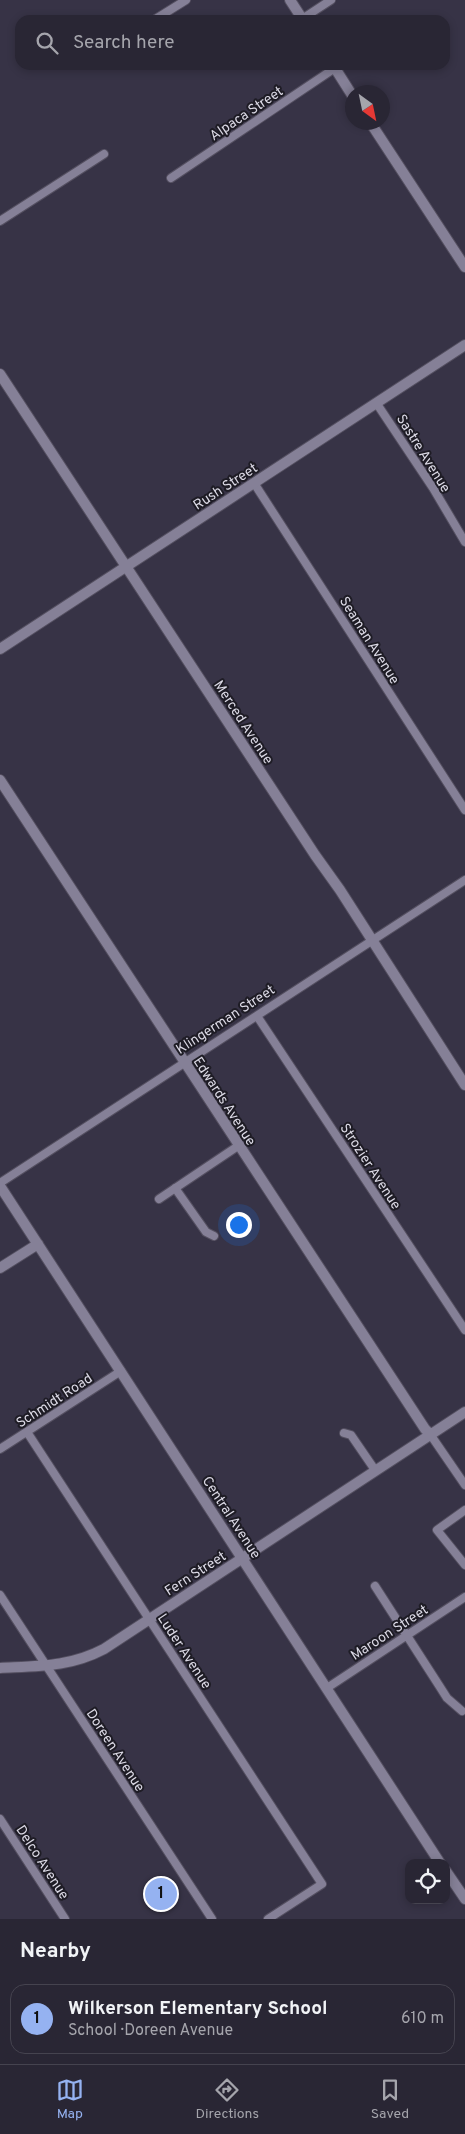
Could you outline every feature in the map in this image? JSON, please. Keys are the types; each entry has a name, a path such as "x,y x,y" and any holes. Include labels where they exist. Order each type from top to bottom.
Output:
{"street":[{"path":"162,15 186,0"},
{"path":"290,0 299,15"},
{"path":"309,15 331,0"},
{"name":"Alpaca Street","path":"170,178 330,70"},
{"path":"336,70 346,85"},
{"path":"375,130 465,267"},
{"path":"0,221 104,154"},
{"name":"Rush Street","path":"1,646 377,404 465,345"},
{"name":"Merced Avenue","path":"0,374 373,940 465,1085"},
{"name":"Sastre Avenue","path":"377,404 433,488 465,542"},
{"name":"Seaman Avenue","path":"254,483 465,810"},
{"name":"Edwards Avenue","path":"0,780 424,1429 430,1434"},
{"name":"Klingerman Street","path":"0,1184 465,880"},
{"name":"Strozier Avenue","path":"256,1016 465,1330"},
{"path":"159,1199 238,1146"},
{"name":"Central Avenue","path":"0,1184 437,1859"},
{"path":"175,1188 206,1232 214,1236"},
{"path":"0,1268 38,1244"},
{"name":"Schmidt Road","path":"0,1449 121,1371"},
{"name":"Fern Street","path":"0,1668 46,1666 86,1658 243,1559 465,1412"},
{"name":"Luder Avenue","path":"27,1432 322,1884 268,1919"},
{"path":"344,1433 351,1435 375,1470"},
{"path":"430,1434 465,1486"},
{"path":"465,1510 437,1530 465,1565"},
{"path":"375,1586 447,1698 462,1711"},
{"name":"Doreen Avenue","path":"0,1595 212,1919"},
{"name":"Maroon Street","path":"327,1688 465,1597"},
{"name":"Delco Avenue","path":"0,1819 65,1919"},
{"path":"450,1877 465,1899"}],"place":[{"name":"Wilkerson Elementary School","path":"161,1894"}]}
